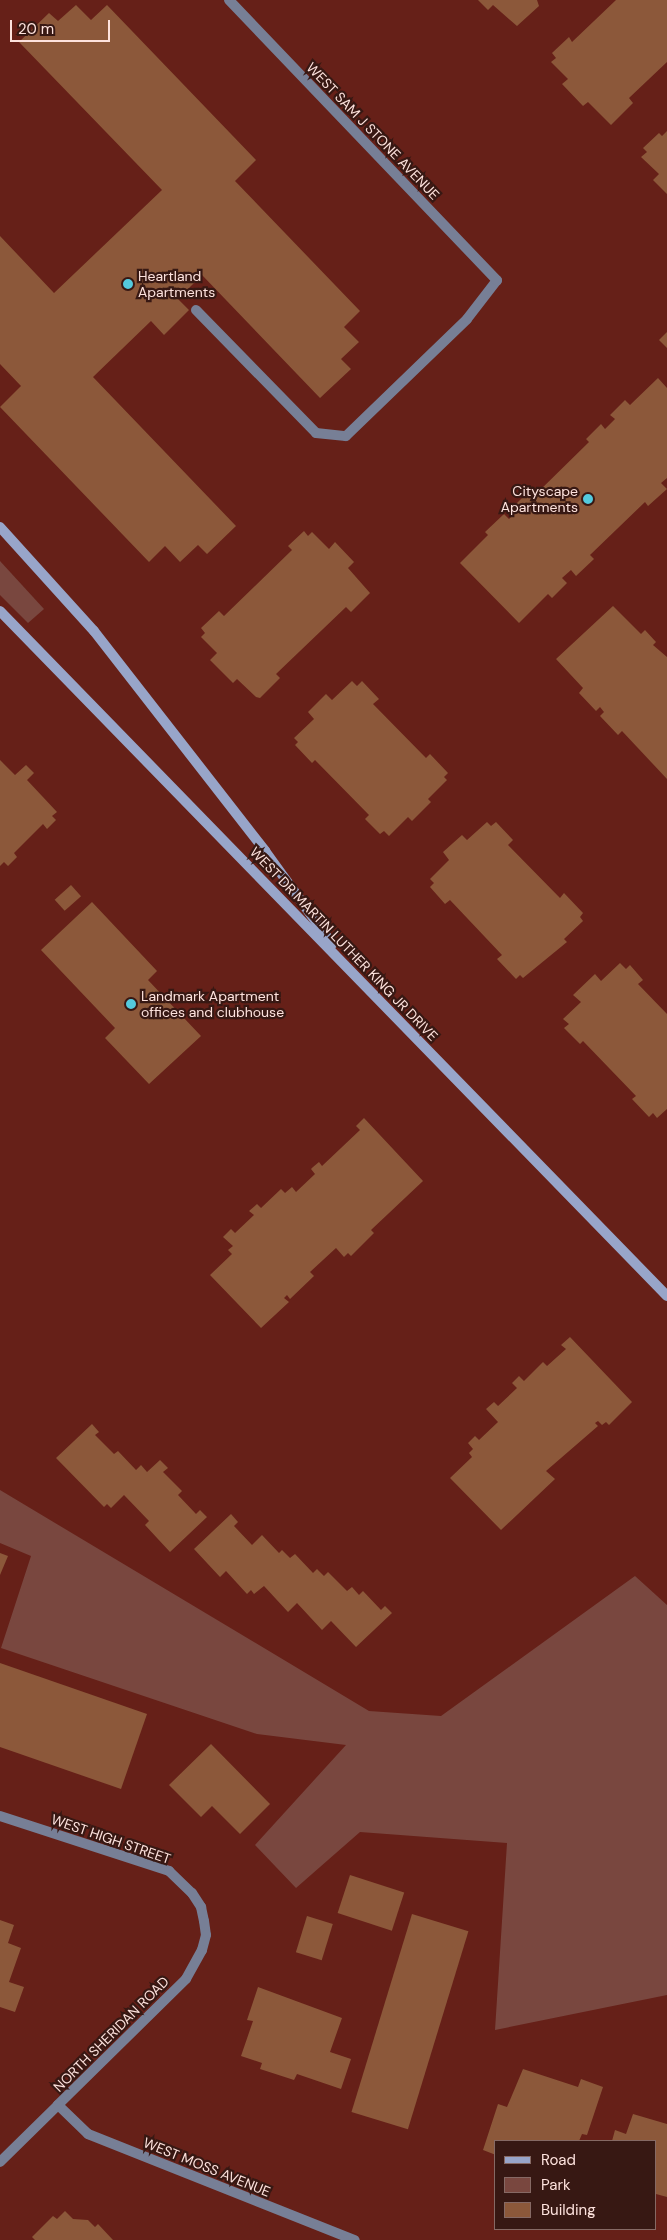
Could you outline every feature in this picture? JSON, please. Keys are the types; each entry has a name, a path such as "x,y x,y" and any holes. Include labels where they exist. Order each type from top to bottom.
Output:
{"main road":[{"path":"0,528 94,631 265,851 352,972"},
{"name":"WEST DR MARTIN LUTHER KING JR DRIVE","path":"0,611 667,1296"}],"street":[{"name":"WEST SAM J STONE AVENUE","path":"196,310 316,433 346,436 467,319 497,280 229,0"},
{"name":"WEST HIGH STREET","path":"0,1816 169,1872 182,1881 201,1907"},
{"name":"NORTH SHERIDAN ROAD","path":"0,2162 186,1979 196,1964 206,1935 201,1907"},
{"name":"WEST MOSS AVENUE","path":"58,2105 88,2134 355,2240"}],"green space":[{"path":"0,561 44,609 28,623 0,595"},
{"path":"0,1490 369,1711 441,1716 635,1576 667,1605 667,1995 495,2030 507,1843 360,1832 296,1888 255,1845 346,1745 257,1734 1,1648 31,1556 0,1543"}],"building":[{"path":"478,0 537,0 539,6 517,26 493,5 488,10"},
{"path":"616,0 667,0 667,62 629,98 633,103 611,125 588,102 583,106 562,84 568,79 551,62 556,58 552,53 569,37 572,42"},
{"name":"Heartland Apartments","path":"76,5 91,20 107,5 256,160 235,181 360,311 344,327 359,342 341,359 351,369 320,398 202,275 178,299 189,310 164,335 151,321 93,377 236,526 207,554 198,545 180,562 165,546 149,562 0,407 21,386 0,364 0,236 54,293 162,190 19,42 49,13 58,21"},
{"path":"667,131 667,194 653,180 659,174 641,157 647,152 643,148 659,133 662,136"},
{"path":"667,332 667,348 659,340"},
{"name":"Cityscape Apartments","path":"658,378 667,388 667,478 661,483 667,489 648,506 645,502 590,555 594,559 576,576 571,570 562,578 567,583 552,598 548,594 519,623 460,563 488,535 485,532 504,514 509,519 516,512 512,508 528,492 533,497 589,442 586,439 601,424 605,429 615,419 610,415 625,400 630,405"},
{"path":"304,531 308,536 312,532 329,549 335,542 354,562 348,568 370,593 351,612 346,607 276,674 280,678 260,698 256,697 237,679 233,683 210,660 217,653 201,637 205,633 201,628 219,611 224,616 292,550 288,546"},
{"path":"613,606 641,634 645,630 656,642 653,645 667,657 667,779 622,731 618,735 600,716 604,712 600,707 596,711 579,693 583,688 556,659"},
{"path":"352,681 357,686 362,681 379,699 373,704 426,758 430,754 448,773 444,777 447,780 428,799 431,802 412,821 408,817 389,836 384,831 380,834 365,819 369,815 315,760 312,763 295,745 298,742 294,738 314,719 308,712 326,694 332,700"},
{"path":"0,760 15,775 26,765 34,773 27,780 57,812 52,816 56,820 47,829 43,824 14,853 17,857 8,866 4,862 0,866"},
{"path":"487,822 491,826 496,822 513,840 508,845 560,898 564,893 583,913 580,917 583,921 564,939 567,942 523,978 520,975 516,979 497,959 502,955 450,900 445,904 430,887 434,883 430,879 449,860 443,852 462,835 467,840"},
{"path":"71,885 81,896 65,911 55,900"},
{"name":"Landmark Apartment offices and clubhouse","path":"92,902 157,971 148,980 201,1036 149,1084 105,1038 115,1028 41,950"},
{"path":"620,963 626,969 630,965 643,980 638,984 667,1014 667,1109 657,1118 653,1113 649,1117 632,1099 636,1096 583,1041 580,1044 564,1028 569,1024 563,1019 581,1002 573,995 595,974 601,981"},
{"path":"364,1118 423,1181 371,1230 374,1233 351,1256 348,1253 344,1257 336,1248 310,1272 314,1276 290,1299 287,1295 284,1298 289,1302 261,1328 210,1275 232,1254 228,1250 233,1246 223,1237 231,1229 235,1233 254,1215 249,1211 257,1204 261,1208 281,1189 285,1193 292,1187 296,1192 315,1174 311,1169 313,1167 319,1162 322,1166 360,1130 356,1126"},
{"path":"570,1337 632,1402 609,1425 606,1422 602,1425 598,1421 595,1423 598,1426 546,1471 555,1479 501,1530 450,1478 472,1457 469,1453 473,1449 468,1443 475,1436 479,1440 498,1422 486,1409 494,1402 498,1406 517,1388 512,1383 519,1376 524,1381 543,1362 547,1366 566,1349 561,1345"},
{"path":"92,1424 99,1432 95,1435 114,1454 118,1451 136,1470 141,1465 147,1472 160,1460 168,1468 163,1472 182,1491 178,1495 196,1514 200,1510 207,1517 170,1552 145,1525 149,1521 124,1495 111,1508 107,1504 104,1507 56,1458"},
{"path":"231,1514 238,1522 234,1526 252,1545 262,1535 279,1553 282,1550 290,1558 295,1554 313,1573 317,1569 324,1576 328,1572 347,1591 352,1587 359,1595 363,1591 381,1610 385,1606 392,1613 356,1647 331,1621 322,1630 297,1603 288,1612 264,1586 254,1594 251,1590 247,1594 226,1571 220,1577 194,1549"},
{"path":"0,1553 8,1556 0,1575"},
{"path":"0,1663 147,1714 121,1789 0,1747"},
{"path":"211,1744 270,1804 240,1834 212,1806 201,1817 169,1785"},
{"path":"350,1875 404,1893 392,1931 338,1913"},
{"path":"412,1914 468,1931 408,2129 351,2112"},
{"path":"307,1916 333,1924 322,1960 296,1952"},
{"path":"0,1920 14,1925 8,1943 21,1948 9,1982 24,1987 15,2012 0,2007"},
{"path":"258,1987 342,2018 330,2052 351,2059 341,2089 297,2074 294,2080 260,2069 262,2063 241,2056 253,2021 247,2020"},
{"path":"523,2069 578,2087 581,2079 603,2087 587,2135 582,2134 579,2140 494,2140 494,2154 483,2150 498,2104 507,2107"},
{"path":"633,2114 667,2124 667,2197 657,2194 657,2140 612,2140 615,2130 626,2134"},
{"path":"65,2211 73,2219 88,2220 95,2227 98,2224 113,2240 35,2240 32,2237 53,2216 57,2219"}],"place":[{"name":"Heartland Apartments","path":"128,284"},
{"name":"Cityscape Apartments","path":"588,499"},
{"name":"Landmark Apartment offices and clubhouse","path":"131,1004"}]}
